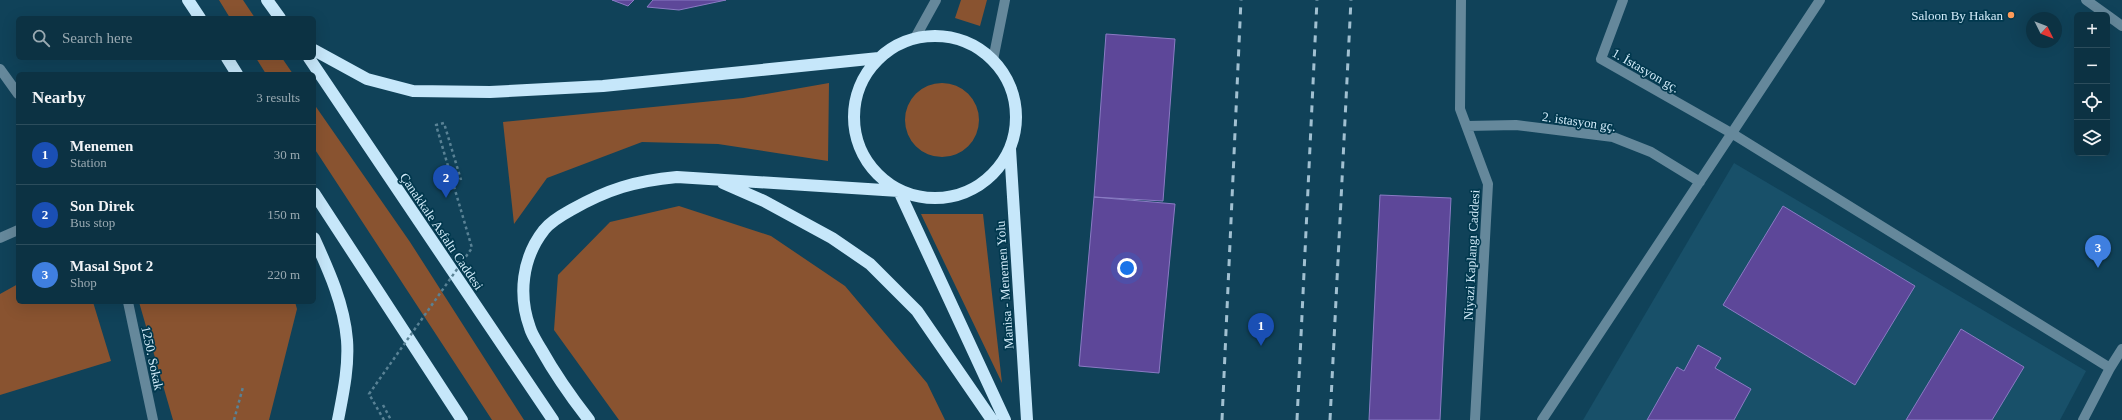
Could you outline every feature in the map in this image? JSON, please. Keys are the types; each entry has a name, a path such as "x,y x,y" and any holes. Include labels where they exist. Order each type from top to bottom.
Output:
{"highway":[{"path":"188,0 199,16"},
{"path":"266,0 278,16"},
{"name":"Manisa - Menemen Yolu","path":"944,36 970,44 993,60 1007,79 1015,102 1016,126 1010,148 999,168 983,183 963,193 942,198 920,197 899,191 881,178 866,161 857,141 853,119 856,96 865,76 879,58 896,46 915,38 944,36"},
{"path":"316,51 367,79 412,91 490,92 604,86 879,58"},
{"path":"227,60 236,72"},
{"name":"Çanakkale Asfaltı Caddesi","path":"309,60 553,420"},
{"name":"Manisa - Menemen Yolu","path":"1010,148 1027,420"},
{"path":"589,420 558,378 530,329 522,301 523,278 530,254 544,229 563,215 612,189 646,180 662,178 677,177 899,191"},
{"path":"717,180 764,201 825,234 870,264 916,312 992,420"},
{"name":"Manisa - Menemen Yolu","path":"899,191 1005,420"},
{"path":"316,195 462,420"},
{"path":"316,242 333,279 342,311 347,341 346,376 338,420"}],"street":[{"path":"915,38 936,0"},
{"path":"993,60 1005,0"},
{"name":"Niyazi Kaplangı Caddesi","path":"1461,0 1460,109 1488,184 1475,420"},
{"name":"1. İstasyon gç.","path":"1623,0 1601,59 1733,134"},
{"path":"1542,420 1733,134 1820,0"},
{"path":"2086,0 2103,12"},
{"path":"2110,17 2122,26"},
{"path":"0,69 16,91"},
{"name":"2. istasyon gç.","path":"1467,126 1516,125 1613,137 1651,152 1700,182"},
{"path":"1733,134 2110,368"},
{"path":"0,238 16,231"},
{"name":"1250. Sokak","path":"128,304 153,420"},
{"path":"2083,420 2110,368 2122,349"}],"path":[{"path":"384,420 369,394 472,248 436,125 444,123 461,180"},
{"path":"234,420 243,387"},
{"path":"383,405 391,420"}],"shaded area":[{"path":"219,0 243,0 254,16 229,16"},
{"path":"961,0 987,0 980,26 955,18"},
{"path":"257,60 283,60 292,72 265,72"},
{"path":"829,83 828,161 718,144 642,142 547,178 514,224 503,122 743,98"},
{"path":"942,83 956,86 968,94 976,106 979,120 976,134 968,146 956,154 942,157 928,154 916,146 908,134 905,120 908,106 916,94 928,86"},
{"path":"316,107 410,242 524,420 492,420 316,151"},
{"path":"1734,163 2086,371 2060,420 1583,420"},
{"path":"679,206 771,236 845,286 927,383 945,420 619,420 554,330 558,275 610,222"},
{"path":"921,214 983,214 1002,383"},
{"path":"16,285 16,304 94,304 111,361 0,395 0,294"},
{"path":"140,304 296,304 297,309 269,420 173,420"}],"building":[{"path":"612,0 634,0 628,6"},
{"path":"653,0 726,0 679,10 647,7"},
{"path":"1106,34 1175,39 1163,201 1094,197"},
{"path":"1380,195 1451,198 1440,420 1369,420"},
{"path":"1094,197 1175,204 1159,373 1079,366"},
{"path":"1783,206 1915,286 1855,385 1723,305"},
{"path":"1961,329 2024,367 1992,420 1906,420"},
{"path":"1698,345 1721,358 1715,368 1751,389 1734,420 1647,420 1677,367 1684,371"}],"railway":[{"path":"1222,420 1241,0"},
{"path":"1297,420 1317,0"},
{"path":"1330,420 1351,0"}],"place":[{"name":"Saloon By Hakan","path":"2011,15"},
{"name":"Son Direk","path":"446,198"},
{"name":"Masal Spot 2","path":"2098,268"},
{"name":"Menemen","path":"1261,346"}]}
